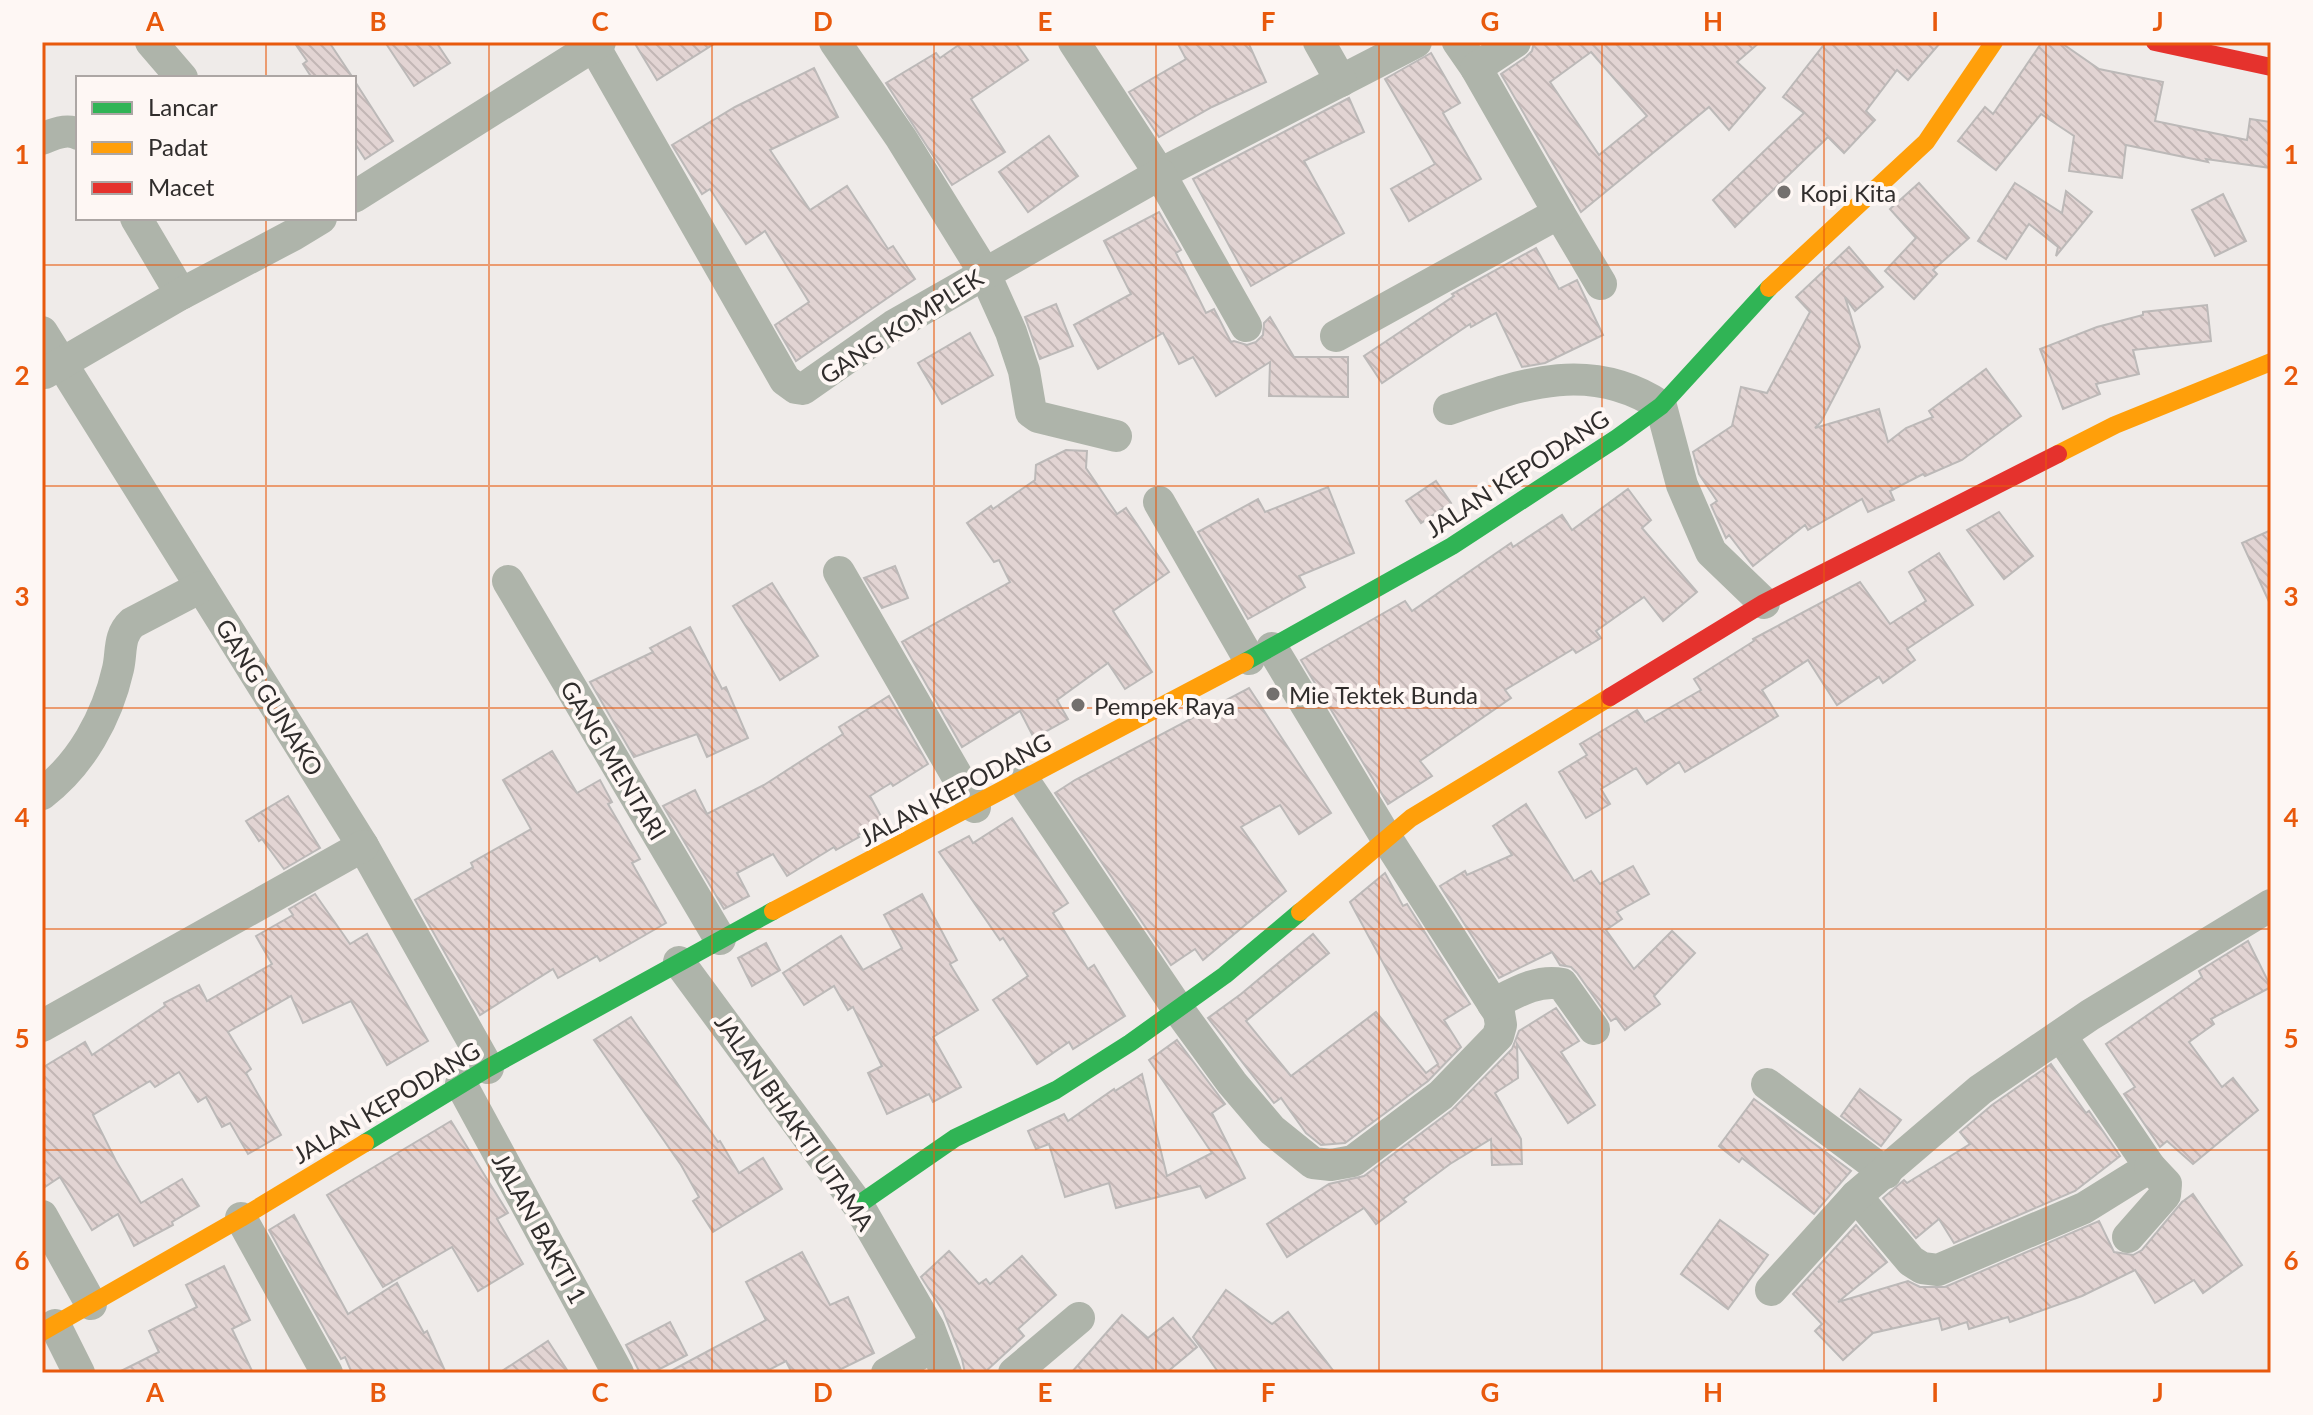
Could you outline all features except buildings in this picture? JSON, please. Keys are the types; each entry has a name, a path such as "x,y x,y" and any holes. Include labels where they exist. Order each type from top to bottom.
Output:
{"street":[{"path":"151,42 180,76"},
{"path":"835,42 901,138 984,272 1011,332 1024,371 1031,412 1038,417 1116,436"},
{"path":"1074,42 1160,174 1246,326"},
{"path":"1319,42 1341,81"},
{"name":"GANG KOMPLEK","path":"597,44 788,384 803,389 893,326 984,272 1160,174 1416,42"},
{"path":"1515,42 1467,55 1601,284"},
{"name":"JALAN KEPODANG","path":"48,1328 241,1218 475,1076 720,939 1261,654 1452,546 1617,438 1661,406 1760,296 1926,142 1994,42"},
{"path":"2155,42 2271,67"},
{"path":"356,196 597,44"},
{"path":"42,139 56,133 76,132"},
{"path":"1336,336 1559,213"},
{"path":"137,220 181,294"},
{"path":"52,369 288,227 314,220"},
{"name":"GANG GUNAKO","path":"42,332 52,369 201,587 363,846 475,1076"},
{"path":"858,1205 955,1138 1056,1090 1130,1043 1225,975 1411,818 1764,603 2115,425 2271,362"},
{"path":"1449,409 1511,388 1569,378 1606,381 1661,406 1682,485 1711,552 1764,603"},
{"path":"1024,781 1178,1009 1232,1083 1272,1130 1313,1163 1331,1165 1353,1161 1441,1095 1498,1036 1501,1025 1499,1013 1387,839 1159,502"},
{"path":"839,572 975,807"},
{"name":"GANG MENTARI","path":"508,581 720,939"},
{"path":"42,794 64,777 86,749 108,703 124,631 132,623 201,587"},
{"path":"42,1026 363,846"},
{"path":"1771,1290 1856,1196 1980,1090 2090,1015 2271,905"},
{"name":"JALAN BHAKTI UTAMA","path":"679,962 858,1205 929,1328 941,1359"},
{"path":"1493,1004 1548,981 1562,984 1594,1029"},
{"path":"2061,1036 2150,1167 2166,1184 2165,1195 2128,1237"},
{"name":"JALAN BAKTI 1","path":"475,1076 618,1373"},
{"path":"1767,1084 1886,1173"},
{"path":"1856,1196 1911,1261 1922,1268 1938,1270 2084,1208 2150,1167"},
{"path":"42,1216 91,1304"},
{"path":"241,1218 327,1373"},
{"path":"1014,1373 1079,1318"},
{"path":"48,1328 79,1373"},
{"path":"887,1373 941,1359"}],"traffic: fast":[{"path":"1245,662 1452,546 1617,438 1661,406 1769,288"},
{"path":"365,1143 488,1068 773,911"},
{"path":"858,1205 955,1138 1056,1090 1130,1043 1225,975 1300,912"}],"traffic: slow":[{"path":"1769,288 1926,142 1994,42"},
{"path":"2058,454 2115,425 2271,362"},
{"path":"773,911 1245,662"},
{"path":"1300,912 1411,818 1610,697"},
{"path":"42,1332 365,1143"}],"traffic: jam":[{"path":"2155,42 2271,67"},
{"path":"1610,697 1764,603 2058,454"}],"place":[{"name":"Kopi Kita","path":"1784,192"},
{"name":"Mie Tektek Bunda","path":"1273,694"},
{"name":"Pempek Raya","path":"1078,705"}]}
